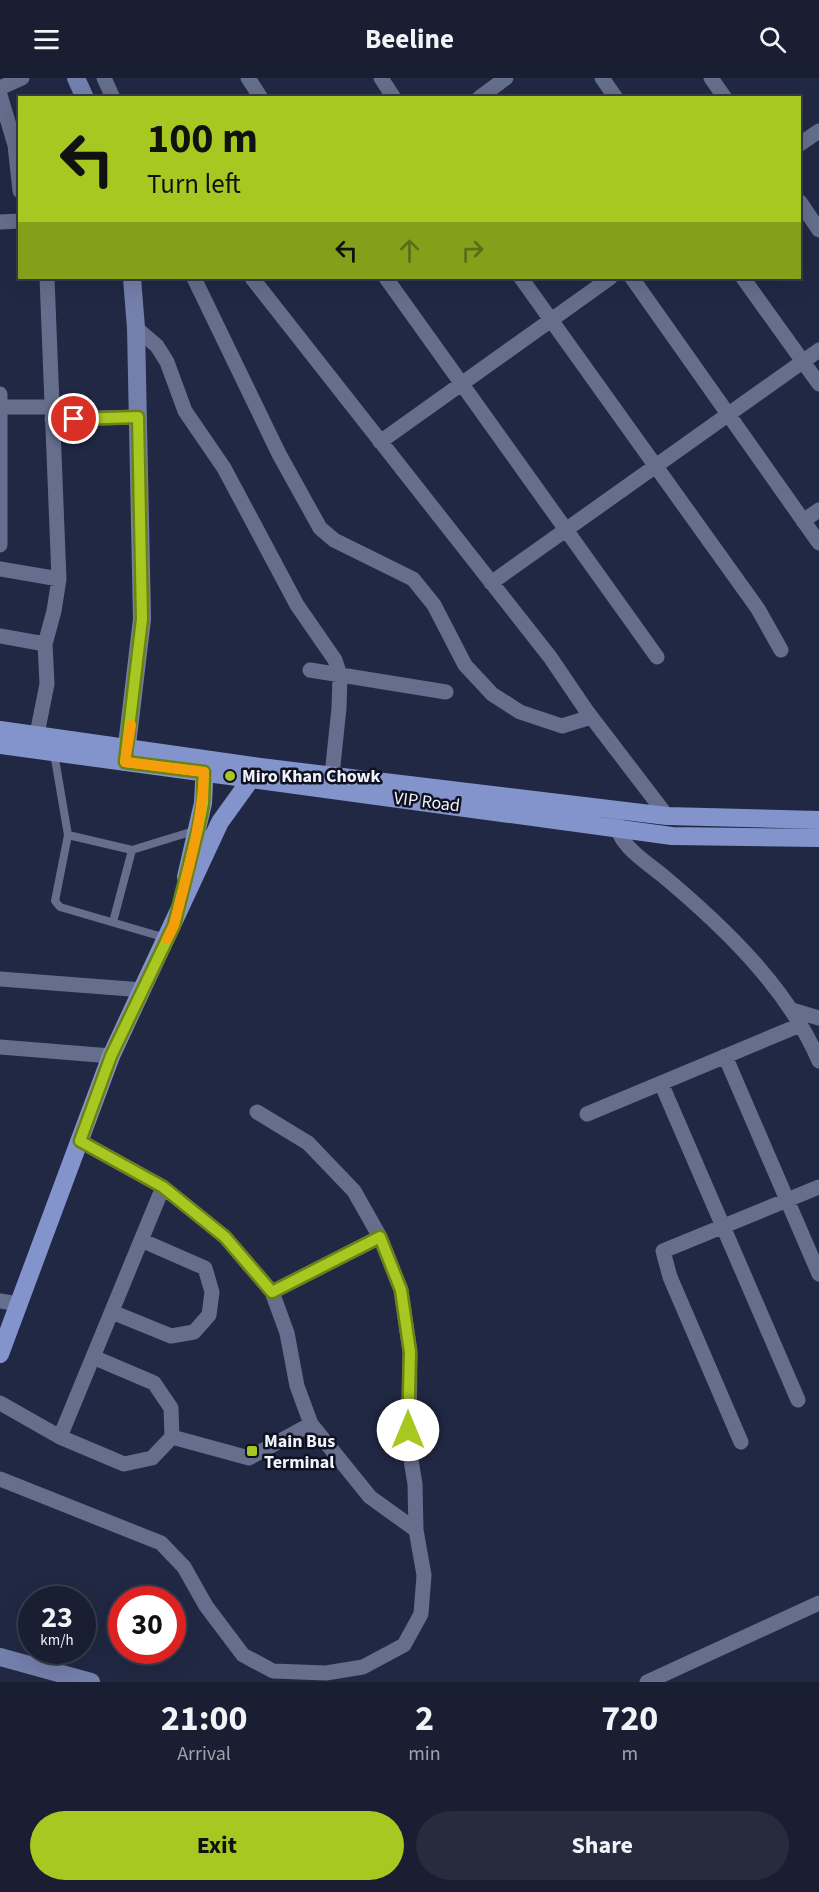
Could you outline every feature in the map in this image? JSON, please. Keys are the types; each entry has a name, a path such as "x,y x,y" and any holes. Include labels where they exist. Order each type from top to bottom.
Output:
{"main road":[{"path":"76,78 84,96"},
{"path":"127,755 142,619 136,328 132,279"},
{"name":"VIP Road","path":"0,730 37,734 127,755 616,818 667,816 819,820"},
{"name":"VIP Road","path":"0,745 54,753 127,755"},
{"path":"171,931 198,829 203,803 204,766"},
{"path":"0,1354 111,1056 220,822 256,773"},
{"name":"VIP Road","path":"256,773 332,775 616,818 672,836 819,838"},
{"path":"0,1657 92,1682"}],"street":[{"path":"0,88 22,78"},
{"path":"248,78 260,96"},
{"path":"381,78 393,96"},
{"path":"602,78 615,96"},
{"path":"711,78 724,96"},
{"path":"106,79 112,96"},
{"path":"481,96 499,85"},
{"path":"0,95 15,145 18,173"},
{"path":"801,143 819,131"},
{"path":"801,203 819,230"},
{"path":"0,222 18,221"},
{"path":"37,734 47,684 45,644 59,579 47,279"},
{"path":"194,279 279,454 320,528 334,540 413,579 434,605 465,665 492,694 520,712 562,726 591,717"},
{"path":"253,279 550,657 591,717 667,816"},
{"path":"387,279 657,657"},
{"path":"522,279 758,609 781,650"},
{"path":"380,442 609,279"},
{"path":"633,279 819,543"},
{"path":"744,279 819,384"},
{"path":"136,328 157,346 167,362 185,411 224,468 297,605 335,660 340,675 332,775"},
{"path":"491,583 565,528 819,350"},
{"path":"0,394 0,545"},
{"path":"0,407 52,413 138,417"},
{"path":"803,521 819,510"},
{"path":"0,570 59,579"},
{"path":"0,636 45,644"},
{"path":"310,670 446,692"},
{"path":"616,818 633,851 677,887 744,953 792,1010 819,1061"},
{"path":"0,979 143,990"},
{"path":"792,1010 819,1018"},
{"path":"587,1114 800,1025"},
{"path":"0,1047 111,1056"},
{"path":"725,1056 819,1274"},
{"path":"661,1083 798,1400"},
{"path":"0,1479 161,1543 184,1567 206,1606 243,1655 273,1671 326,1673 363,1667 404,1645 421,1614 424,1575 416,1530 415,1484 409,1448 407,1412 410,1352 401,1290 380,1237 354,1191 308,1143 257,1112"},
{"path":"80,1141 163,1187 225,1237 272,1292 287,1333 297,1386 311,1424 370,1497 416,1530"},
{"path":"60,1437 163,1187"},
{"path":"741,1442 662,1256 666,1249 819,1187"},
{"path":"272,1292 380,1237"},
{"path":"112,1312 171,1336 194,1332 209,1315 212,1292 205,1268 141,1240"},
{"path":"0,1301 20,1304"},
{"path":"0,1403 60,1437 124,1464 152,1458 172,1437 171,1408 154,1383 93,1357"},
{"path":"172,1437 249,1458 311,1424"},
{"path":"647,1682 819,1603"}],"lane":[{"path":"54,753 68,835 55,901 60,907 112,922 171,931"},
{"path":"68,835 132,850 198,829"},
{"path":"112,922 132,850"}],"slow traffic":[{"path":"131,725 125,762 204,772 203,803 198,829 174,925 167,939"}],"place":[{"name":"Miro Khan Chowk","path":"230,776"},
{"name":"Main Bus Terminal","path":"252,1451"}],"route":[{"path":"74,419 138,417 142,619 125,762 204,772 203,803 198,829 174,925 111,1056 80,1141 163,1187 225,1237 272,1292 380,1237 401,1290 410,1352 408,1430"}]}
